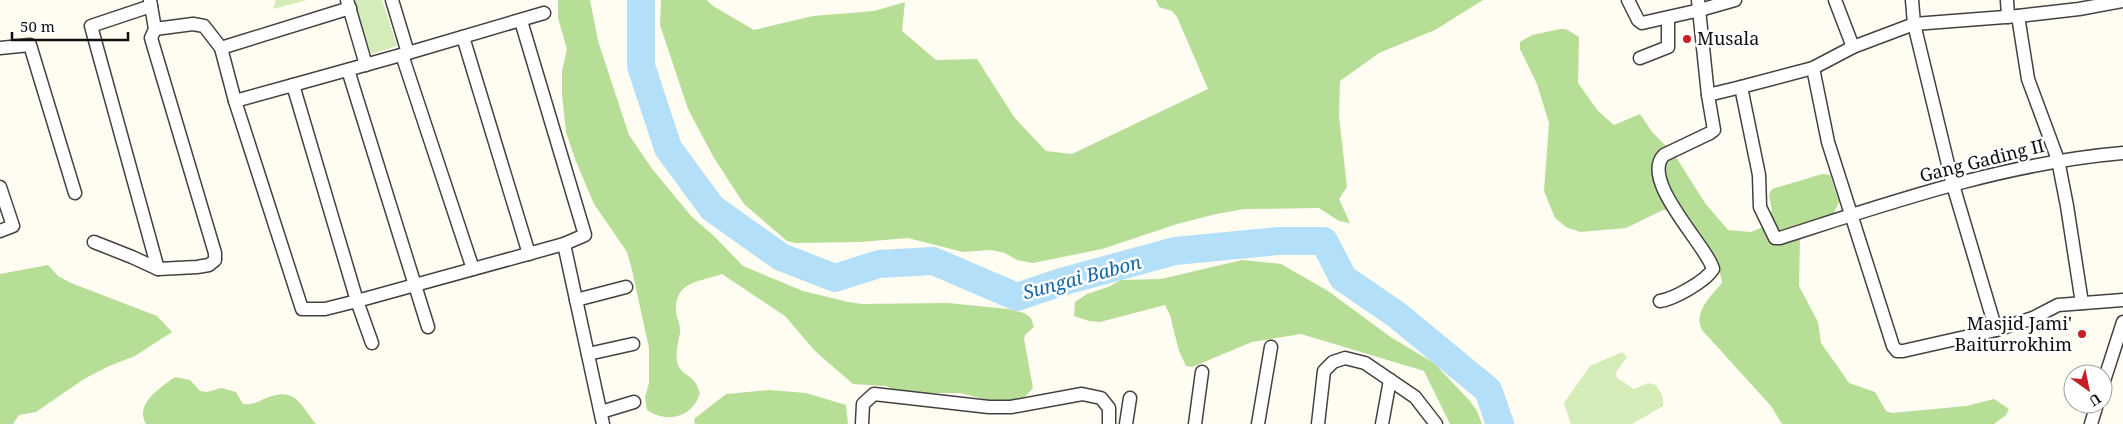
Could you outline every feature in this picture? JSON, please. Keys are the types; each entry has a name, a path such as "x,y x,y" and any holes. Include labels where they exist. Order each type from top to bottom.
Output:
{"street":[{"path":"392,0 405,54 473,269"},
{"path":"1628,0 1640,22 1668,18 1699,5 1735,0"},
{"path":"1835,0 1853,47"},
{"path":"1912,0 1914,24 1953,185 1996,330"},
{"path":"2007,0 2028,78 2058,160 2068,206 2082,304"},
{"path":"1708,95 1813,68 1853,47 1914,24 2013,17 2079,9 2123,1"},
{"path":"94,242 158,270 209,265 215,260 215,253 151,38 155,29 150,3 91,26 158,270"},
{"path":"221,48 349,4 366,65"},
{"path":"1660,301 1671,298 1693,286 1713,269 1672,206 1660,174 1660,160 1664,155 1714,130 1708,95 1699,5"},
{"path":"235,101 544,13"},
{"path":"1640,58 1668,47 1668,18"},
{"path":"155,29 194,24 204,26 221,48 235,101 302,310 325,309 357,301 564,244 585,235 521,20"},
{"path":"463,37 529,254"},
{"path":"0,48 30,45 76,193"},
{"path":"1813,68 1828,142 1893,346 1897,351 1996,330 2033,318 2058,305 2123,300"},
{"path":"348,70 428,327"},
{"path":"293,85 357,301 372,343"},
{"name":"Gang Gading II","path":"1741,87 1759,175 1760,207 1774,238 1780,238 1852,214 1953,185 2058,160 2123,153"},
{"path":"0,187 13,226 0,231"},
{"path":"564,244 602,418 634,402"},
{"path":"576,300 626,287"},
{"path":"2109,364 2123,322"},
{"path":"588,354 633,344"},
{"path":"1258,424 1272,347"},
{"path":"1318,424 1324,371 1333,362 1345,358 1365,363 1415,397 1436,424"},
{"path":"1196,424 1202,372"},
{"path":"1382,424 1390,380"},
{"path":"862,424 863,404 874,394 989,407 1011,407 1082,394 1101,398 1109,408 1109,424"},
{"path":"1126,424 1130,398"}],"green space":[{"path":"276,0 307,0 273,9"},
{"path":"354,0 382,0 397,46 371,54"},
{"path":"558,0 590,0 598,41 629,135 653,170 692,217 714,236 743,266 803,291 848,302 862,304 948,303 1008,309 1024,313 1031,318 1034,327 1025,335 1024,339 1033,388 1022,400 996,402 960,393 923,393 892,389 886,386 853,384 815,351 785,316 722,274 690,284 684,288 677,300 676,313 680,333 677,359 682,371 696,384 700,393 697,401 686,413 679,416 663,417 647,410 645,397 649,383 649,348 627,252 594,204 566,132 562,94 562,71 567,49 558,18"},
{"path":"661,0 707,0 713,6 754,30 813,16 874,11 905,2 902,31 936,60 977,59 1014,117 1046,151 1072,154 1208,89 1177,17 1172,11 1159,7 1156,0 1483,0 1435,30 1379,53 1340,81 1339,116 1347,187 1339,199 1350,223 1339,221 1319,208 1244,209 1177,224 1102,249 1033,263 1017,260 1005,253 991,250 963,252 908,238 861,242 795,243 787,241 744,204 714,158 688,109 660,25"},
{"path":"1566,29 1579,37 1578,83 1598,111 1614,125 1640,114 1652,132 1674,154 1705,203 1728,230 1751,232 1765,226 1772,210 1769,195 1772,189 1822,174 1830,175 1839,202 1832,217 1810,228 1800,240 1799,286 1818,322 1821,343 1849,383 1875,392 1886,411 1892,413 1966,406 1994,399 2009,409 2006,415 1994,424 1782,424 1771,406 1702,330 1700,323 1701,311 1708,299 1722,283 1713,256 1684,216 1677,212 1663,210 1626,228 1580,232 1566,227 1555,218 1544,191 1549,123 1537,84 1520,49 1520,42 1532,35"},
{"path":"1242,260 1281,264 1328,291 1392,338 1434,363 1469,400 1477,411 1482,424 1450,424 1424,371 1301,334 1252,342 1192,367 1186,366 1179,351 1170,315 1165,305 1100,322 1074,316 1075,302 1087,294 1108,287 1121,280 1161,279"},
{"path":"48,265 58,276 71,283 157,316 172,332 135,356 109,366 84,379 36,412 19,415 13,424 0,424 0,274"},
{"path":"1622,352 1627,357 1616,372 1617,378 1634,389 1648,383 1656,385 1663,397 1663,406 1632,424 1571,424 1564,403 1590,366"},
{"path":"175,377 190,380 200,391 207,392 221,388 236,392 243,404 255,403 276,395 284,394 290,396 301,404 316,424 146,424 143,417 146,403 157,391"},
{"path":"769,390 806,393 846,405 848,424 695,424 694,419 726,394"}],"waterway":[{"name":"Sungai Babon","path":"641,0 641,66 668,148 712,208 781,257 835,278 879,264 933,261 1017,297 1061,282 1175,251 1278,241 1324,241 1343,278 1397,315 1488,390 1500,424"}],"place":[{"name":"Musala","path":"1687,39"},
{"name":"Masjid Jami' Baiturrokhim","path":"2082,334"}]}
